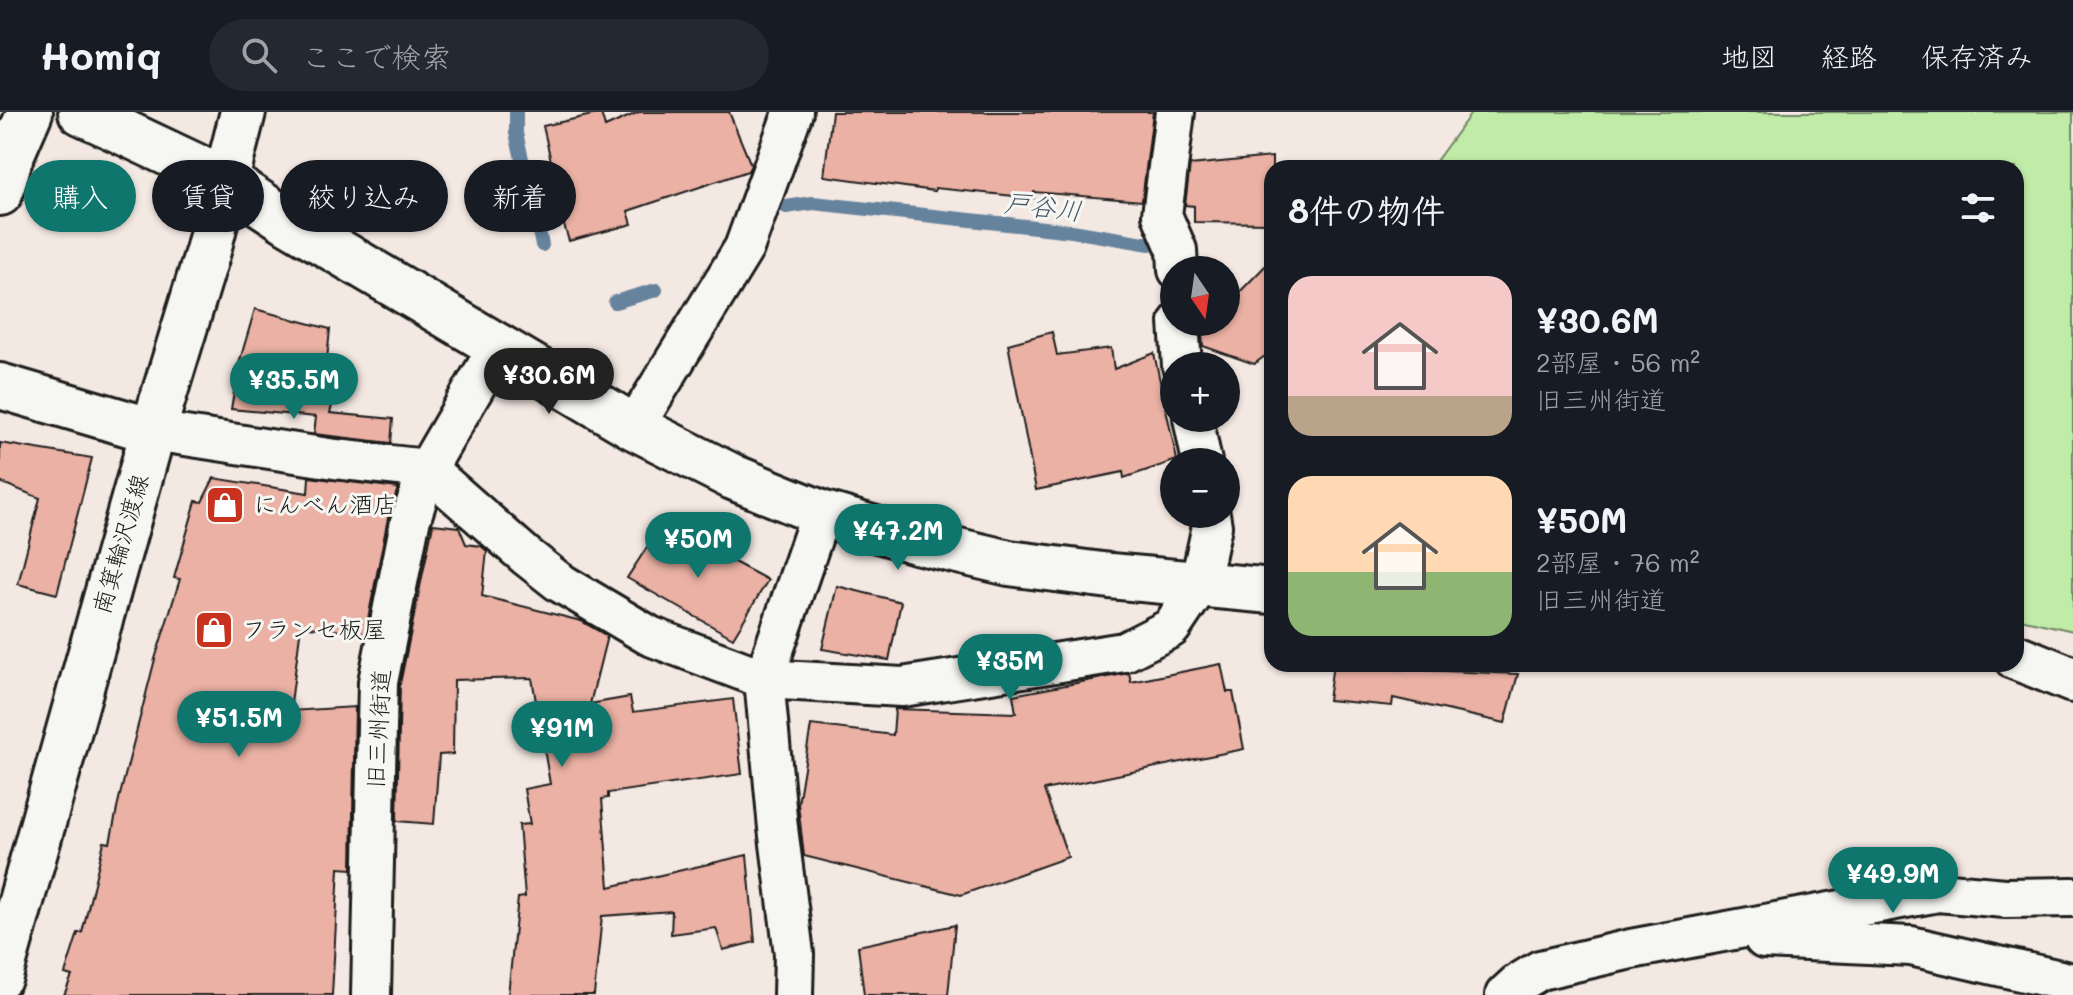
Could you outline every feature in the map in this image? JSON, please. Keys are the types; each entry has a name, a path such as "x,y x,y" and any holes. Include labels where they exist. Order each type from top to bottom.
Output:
{"street":[{"path":"0,193 10,158 30,112"},
{"path":"81,112 183,160"},
{"name":"南箕輪沢渡線","path":"230,160 243,112"},
{"path":"634,427 744,248 793,112"},
{"path":"1175,112 1162,215 1177,256"},
{"path":"264,206 634,427 733,477 821,513 916,541 1009,563 1199,586 1264,590"},
{"name":"南箕輪沢渡線","path":"0,976 153,431 213,232"},
{"name":"旧三州街道","path":"371,995 378,682 410,522 427,469 498,347"},
{"path":"0,386 153,431 335,459 427,469 559,582 650,636 764,679 902,687 1124,652 1171,628 1199,586 1211,528"},
{"path":"793,995 794,954 764,679 821,513"},
{"path":"2024,660 2073,680"},
{"path":"1505,995 1540,970 1938,892 2005,898 2073,897"},
{"path":"1702,936 1911,946 2073,983"}],"green space":[{"path":"1472,112 2073,112 2073,631 2024,620 2024,160 1437,160"}],"building":[{"path":"639,112 729,112 751,165 748,171 628,211 632,224 569,241 566,232 576,232 576,160 551,160 543,126 601,113 605,127"},
{"path":"832,112 1153,112 1142,201 1034,192 1034,198 935,188 935,191 824,176"},
{"path":"1272,157 1272,160 1264,160 1264,223 1194,222 1194,206 1185,205 1190,165"},
{"path":"1264,267 1264,357 1254,364 1240,359 1240,352 1220,352 1203,346 1202,336 1240,336 1240,292"},
{"path":"255,309 330,329 326,370 341,374 330,413 393,419 391,443 314,434 316,417 231,409 240,360"},
{"path":"1052,332 1057,355 1111,348 1114,369 1154,353 1160,381 1160,432 1171,432 1174,448 1160,448 1160,466 1124,478 1123,472 1036,490 1008,344"},
{"path":"0,443 92,458 57,594 18,584 40,498 0,482"},
{"path":"309,477 398,488 388,518 365,634 301,626 290,711 355,707 352,869 339,868 332,995 64,995 72,976 65,974 78,933 82,933 104,842 110,843 155,659 180,579 174,578 196,501 202,502 214,478 308,493"},
{"path":"433,524 459,527 466,544 481,546 487,551 482,596 581,621 607,636 590,704 630,697 633,712 733,699 742,774 608,793 608,798 602,799 609,887 747,855 755,942 723,950 716,928 671,934 672,911 602,916 594,995 508,995 518,898 525,897 519,825 530,824 524,789 550,784 532,678 454,680 453,754 439,755 434,824 397,821 400,684"},
{"path":"662,524 768,580 733,638 627,578"},
{"path":"837,586 901,602 889,660 822,649"},
{"path":"1221,664 1227,692 1233,692 1244,749 1044,790 1068,857 961,895 804,856 798,804 811,725 893,735 895,709 1016,713 1013,695 1129,673 1131,682"},
{"path":"1332,672 1518,674 1505,723 1393,698 1392,706 1328,700"},
{"path":"955,925 948,995 864,995 858,946"}],"waterway":[{"name":"戸谷川","path":"516,112 516,133 542,245"},
{"name":"戸谷川","path":"786,207 813,203 1072,231 1150,244 1166,230"},
{"name":"戸谷川","path":"615,302 656,290"}],"place":[{"name":"にんべん酒店","path":"225,505"},
{"name":"フランセ板屋","path":"214,630"}]}
